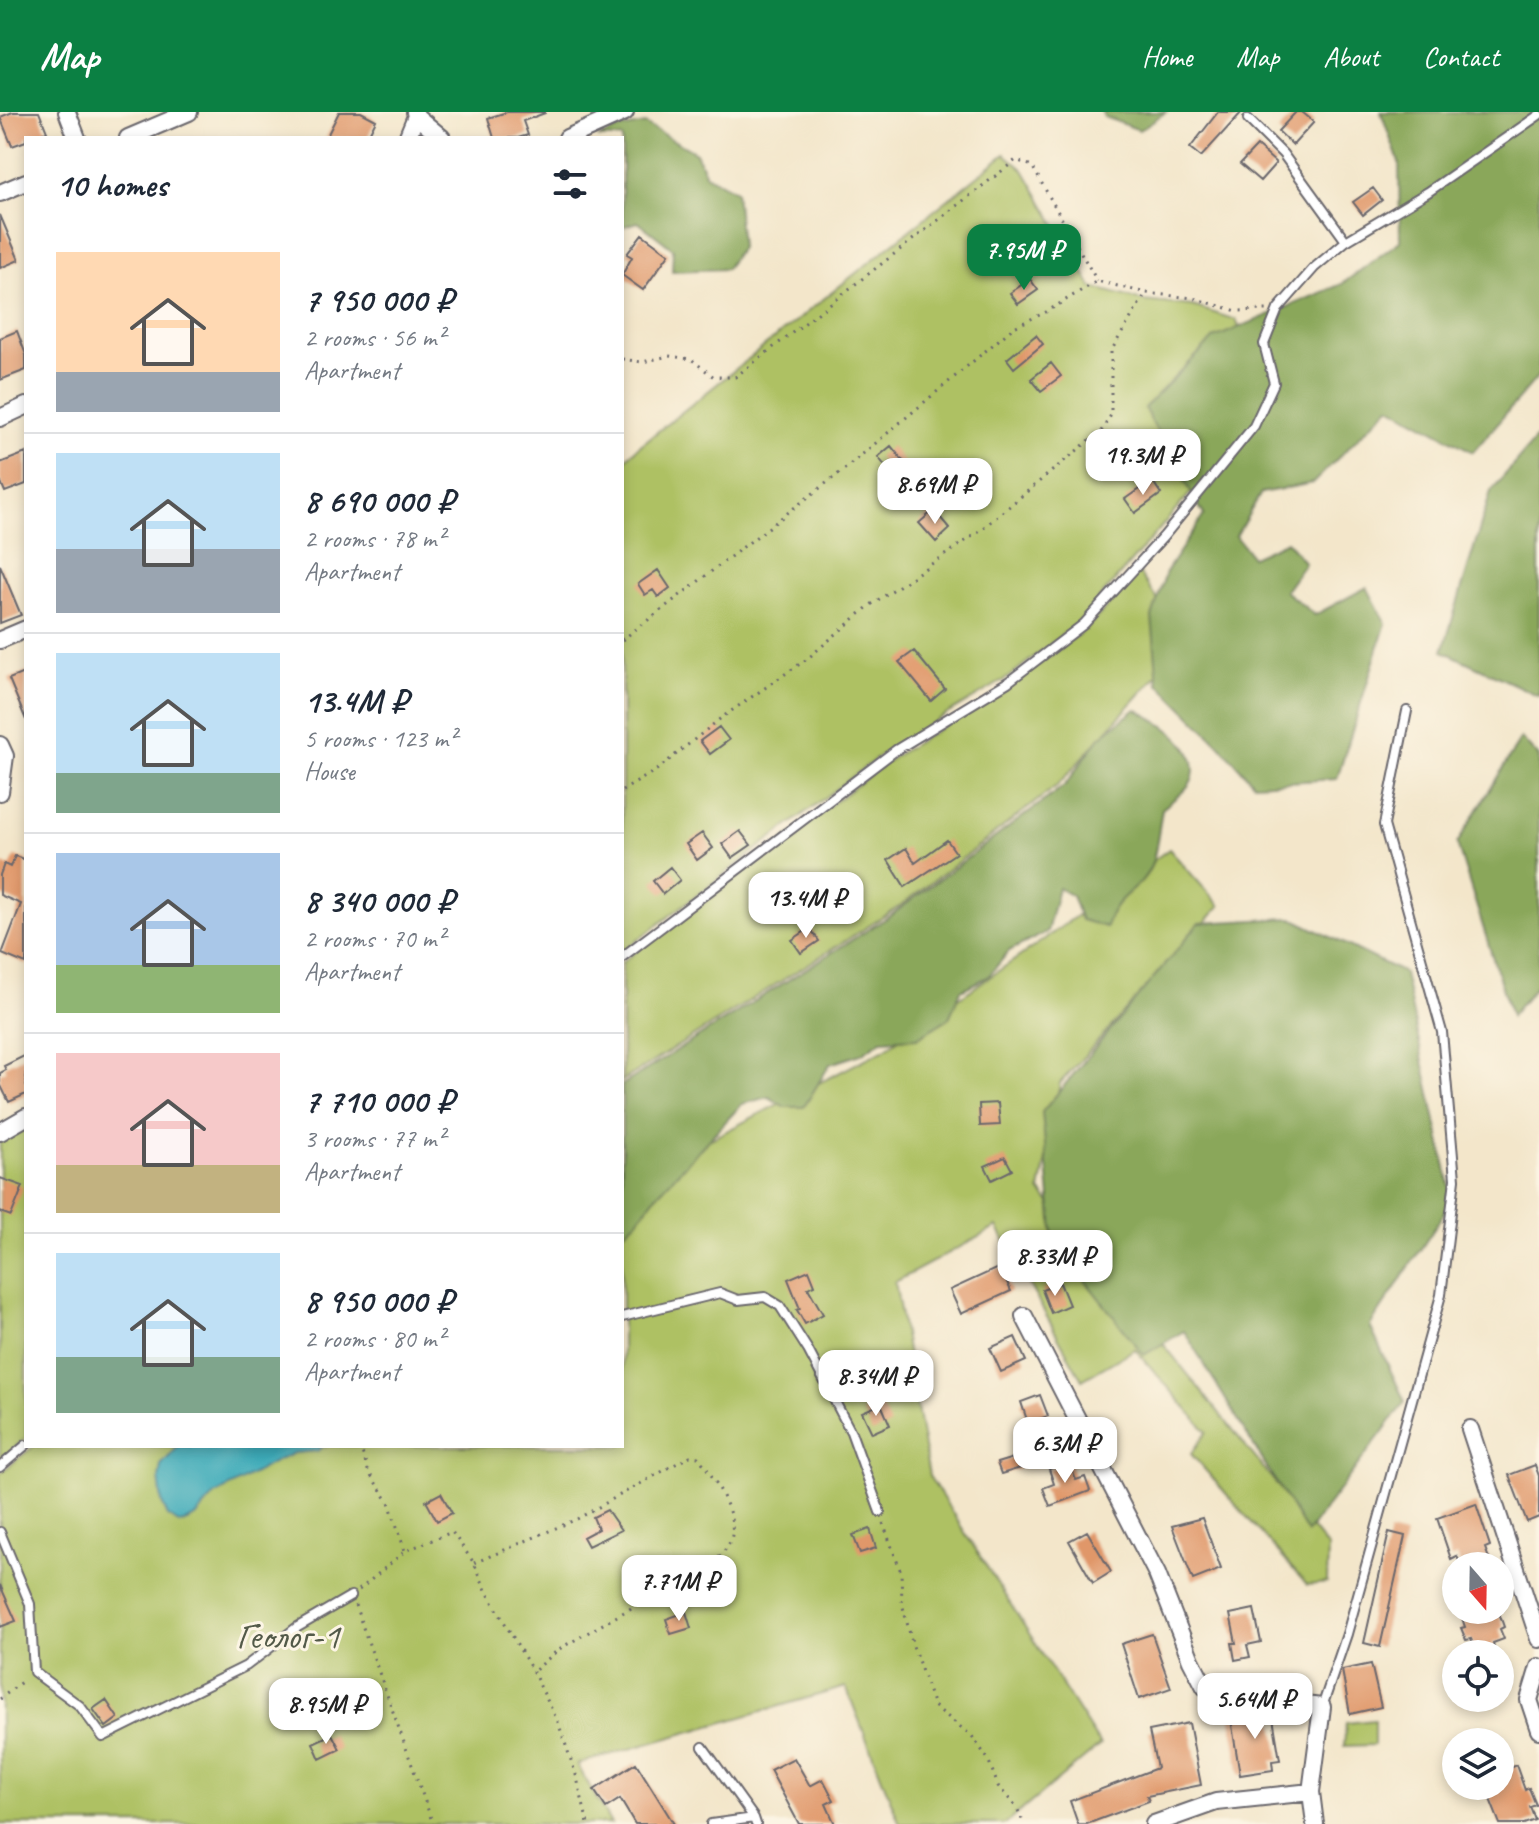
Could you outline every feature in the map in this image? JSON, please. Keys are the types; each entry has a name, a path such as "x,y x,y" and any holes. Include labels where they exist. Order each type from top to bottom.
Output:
{"street":[{"path":"67,112 76,136"},
{"path":"133,136 189,112"},
{"path":"571,136 625,112"},
{"path":"408,136 416,114 440,136"},
{"path":"0,193 24,183"},
{"path":"0,418 24,407"},
{"path":"0,640 24,630"},
{"path":"0,745 5,756 0,792"},
{"path":"0,1132 24,1118"},
{"path":"1024,1316 1157,1574 1205,1687 1225,1696 1322,1707 1311,1792 1315,1824"},
{"path":"1470,1429 1539,1639"},
{"path":"1539,1667 1529,1700 1539,1730"},
{"path":"1154,1824 1216,1802 1311,1792"}],"lane":[{"path":"624,955 896,750 1008,682 1084,624 1164,536 1254,426 1274,383 1264,344 1278,309 1314,268 1346,241 1428,192 1539,115"},
{"path":"1248,119 1283,154 1346,241"},
{"path":"1322,1707 1347,1634 1441,1295 1455,1179 1442,1032 1384,825 1407,711"},
{"path":"624,1317 720,1293 738,1300 765,1297 780,1306 808,1350 851,1432 880,1512"},
{"path":"0,1467 24,1447"},
{"path":"0,1532 30,1604 34,1672 80,1706 103,1737 246,1666 296,1628 351,1596"},
{"path":"703,1747 755,1821"},
{"path":"711,1824 755,1821"}],"path":[{"path":"624,359 642,362 669,356 691,359 714,377 735,377 1016,160 1032,166 1097,281"},
{"path":"624,638 846,468 1014,327 1097,281 1146,293 1193,298 1237,311 1278,309"},
{"path":"624,790 658,769 721,718 807,659 869,606 973,536 1102,430 1111,415 1111,351 1146,293"},
{"path":"361,1448 369,1473 389,1502 405,1551"},
{"path":"474,1563 577,1519 690,1456 698,1457 711,1472 733,1520 732,1536 726,1551 714,1561 559,1649 533,1672"},
{"path":"880,1512 901,1572 902,1603 909,1632 934,1706 972,1736 988,1759 998,1786 1017,1808 1024,1824"},
{"path":"433,1824 351,1596 405,1551 452,1532 474,1563 558,1722 577,1778 588,1824"},
{"path":"0,1699 34,1672"}],"green space":[{"path":"1102,112 1166,112 1139,130 1104,117"},
{"path":"1381,112 1539,112 1539,375 1473,452 1390,406 1313,483 1261,493 1236,536 1252,557 1287,541 1305,563 1285,591 1315,615 1367,587 1386,623 1337,779 1254,784 1158,683 1152,617 1166,572 1204,515 1144,408 1214,338 1342,284 1400,241 1399,162"},
{"path":"645,124 696,153 706,175 736,191 741,246 726,269 672,271 673,249 638,222 624,226 624,136 602,136 618,129"},
{"path":"1005,154 1024,170 1092,287 1143,301 1193,306 1236,320 1265,384 1252,422 1081,620 1006,679 893,746 624,950 624,461"},
{"path":"1539,435 1539,696 1443,651 1491,491"},
{"path":"1139,573 1187,642 1059,784 902,905 624,1080 624,960 898,754 1010,686 1087,628"},
{"path":"1136,709 1185,744 1194,765 1191,782 1162,809 1151,866 1140,882 1121,899 1106,927 1081,920 1072,896 1058,888 1047,932 1009,951 988,977 961,990 949,1018 917,1038 882,1040 861,1054 830,1064 804,1107 785,1107 769,1097 742,1104 624,1232 624,1084 893,914 1065,785 1100,737"},
{"path":"1521,738 1539,757 1539,983 1511,1016 1457,844"},
{"name":"Геолог-1","path":"1169,849 1220,906 1060,1083 1040,1191 1328,1548 1327,1583 1307,1585 1191,1454 1207,1432 1135,1349 1082,1380 997,1227 895,1282 929,1476 1100,1745 1005,1824 900,1824 846,1687 577,1764 611,1824 0,1824 0,1473 31,1448 624,1448 624,1188 653,1169 883,1050"},
{"path":"1292,918 1404,973 1453,1200 1370,1326 1405,1402 1307,1533 1184,1331 1144,1355 1054,1241 1042,1112 1199,923"},
{"path":"24,1125 24,1440 0,1460 0,1140"},
{"path":"1374,1720 1374,1745 1344,1746 1346,1723"}],"water":[{"path":"177,1448 321,1448 278,1460 215,1495 196,1517 180,1524 168,1516 162,1503 161,1465"}],"building":[{"path":"13,112 39,112 47,132 24,136 24,142 12,146 0,117"},
{"path":"339,112 361,112 376,120 368,136 327,136"},
{"path":"507,112 545,112 523,121 528,135 525,136 493,136 488,118"},
{"path":"1218,112 1242,112 1201,157 1190,148"},
{"path":"1296,112 1302,112 1314,122 1293,145 1278,131"},
{"path":"1257,146 1276,163 1260,181 1240,164"},
{"path":"1373,188 1382,200 1363,215 1353,202"},
{"path":"0,215 19,260 0,268"},
{"path":"642,234 669,254 643,290 624,276 632,257 627,254"},
{"path":"1030,279 1038,290 1018,304 1010,293"},
{"path":"17,331 24,350 24,371 0,380 0,338"},
{"path":"1036,335 1043,344 1014,368 1007,359"},
{"path":"1051,363 1061,376 1041,391 1031,379"},
{"path":"891,446 904,462 890,472 878,457"},
{"path":"24,454 24,485 5,492 0,480 0,463"},
{"path":"1152,480 1161,494 1135,513 1125,499"},
{"path":"934,510 950,529 936,542 919,523"},
{"path":"0,565 21,615 0,623"},
{"path":"658,570 670,588 658,597 653,590 645,595 638,584"},
{"path":"914,651 945,689 931,701 899,662"},
{"path":"24,673 24,715 9,679"},
{"path":"719,727 729,740 710,754 700,741"},
{"path":"740,831 751,845 732,858 722,844"},
{"path":"702,833 713,848 697,860 686,844"},
{"path":"947,840 956,853 905,887 888,860 906,848 915,863"},
{"path":"15,856 24,859 24,963 2,954 21,904 0,895 0,875 4,864 10,867"},
{"path":"670,867 680,880 663,894 653,881"},
{"path":"810,928 819,941 801,953 792,940"},
{"path":"24,1056 24,1095 9,1102 0,1084 0,1073 6,1070 4,1066"},
{"path":"998,1103 1000,1125 980,1126 979,1104"},
{"path":"1005,1157 1012,1170 992,1180 985,1166"},
{"path":"0,1178 23,1186 11,1216 0,1212"},
{"path":"1000,1267 1011,1291 961,1314 950,1290"},
{"path":"809,1270 815,1285 808,1288 823,1314 805,1324 797,1310 800,1309 788,1279"},
{"path":"1060,1283 1069,1305 1051,1313 1042,1290"},
{"path":"1015,1337 1026,1361 1001,1372 990,1348"},
{"path":"1040,1395 1048,1416 1028,1423 1021,1402"},
{"path":"881,1404 890,1425 872,1433 862,1412"},
{"path":"1036,1451 1040,1462 1001,1474 997,1463"},
{"path":"1069,1462 1076,1480 1085,1477 1090,1491 1050,1506 1043,1488 1054,1484 1049,1469"},
{"path":"1535,1465 1539,1476 1539,1517 1527,1522 1509,1475"},
{"path":"441,1493 452,1513 437,1521 426,1501"},
{"path":"1476,1504 1490,1546 1485,1548 1487,1552 1449,1552 1437,1518"},
{"path":"607,1510 621,1530 588,1546 583,1537 598,1529 593,1517"},
{"path":"1202,1518 1221,1569 1193,1580 1172,1526"},
{"path":"870,1529 876,1548 860,1553 853,1535"},
{"path":"1087,1531 1111,1572 1093,1583 1069,1541"},
{"path":"1389,1532 1405,1536 1380,1647 1364,1643"},
{"path":"0,1585 16,1621 0,1627"},
{"path":"1254,1609 1261,1642 1247,1645 1250,1657 1235,1660 1232,1643 1236,1643 1230,1614"},
{"path":"686,1612 691,1628 671,1634 666,1619"},
{"path":"1464,1624 1503,1624 1504,1627 1500,1629 1504,1639 1466,1640 1461,1628 1465,1627"},
{"path":"1152,1634 1171,1688 1139,1699 1121,1644"},
{"path":"1371,1664 1381,1707 1350,1714 1342,1670"},
{"path":"106,1700 118,1718 106,1727 93,1709"},
{"path":"1249,1710 1272,1712 1280,1760 1272,1761 1273,1770 1240,1775 1230,1713"},
{"path":"1189,1723 1201,1785 1147,1796 1149,1801 1087,1824 1078,1824 1070,1801 1157,1768 1149,1731"},
{"path":"332,1734 340,1749 320,1759 313,1743"},
{"path":"794,1758 810,1786 823,1779 834,1800 826,1804 835,1824 799,1824 770,1770"},
{"path":"636,1763 674,1824 635,1824 620,1799 606,1808 594,1790"},
{"path":"1514,1766 1536,1805 1530,1807 1535,1820 1524,1824 1500,1824 1490,1800 1514,1800"}]}
